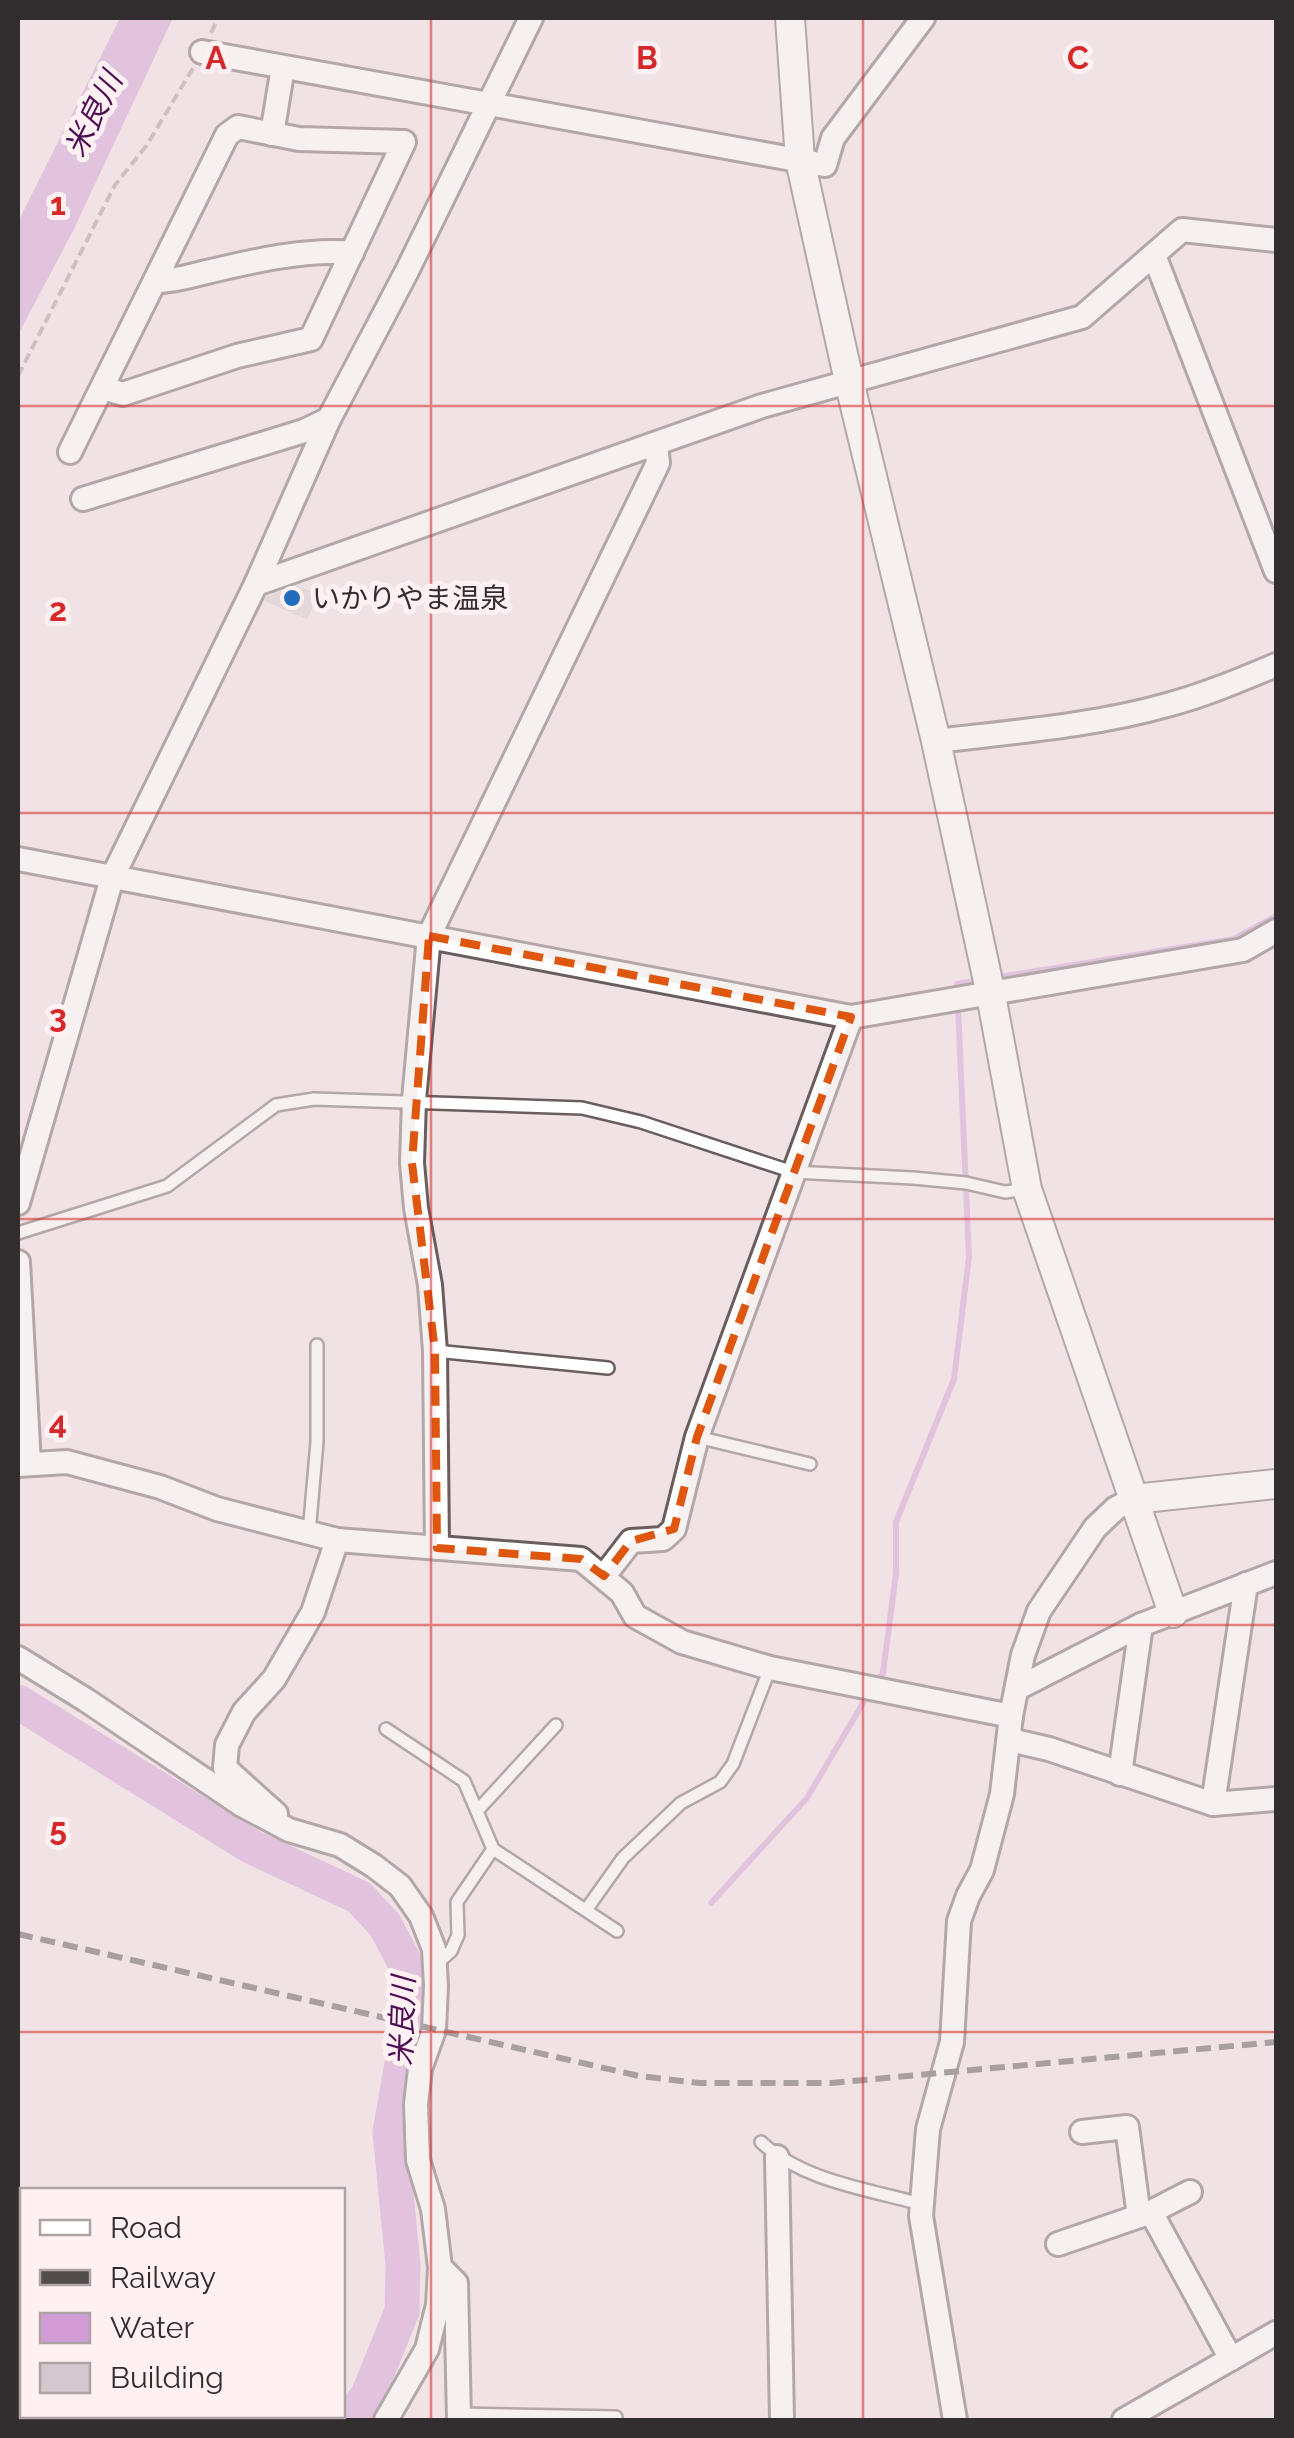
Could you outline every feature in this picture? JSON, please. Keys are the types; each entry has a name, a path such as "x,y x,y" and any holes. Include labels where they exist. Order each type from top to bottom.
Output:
{"street":[{"path":"18,1203 112,878 256,584 329,418 531,18"},
{"path":"790,18 800,160 848,381 936,741 991,995 1027,1189 1174,1613"},
{"path":"202,52 825,164 832,138 923,18"},
{"path":"272,134 283,67"},
{"path":"70,452 227,135 238,126 299,139 404,142 311,338 237,356 124,394 103,388"},
{"path":"256,584 762,406 1082,317 1182,230 1276,240"},
{"path":"157,281 178,281 210,271 328,250 352,253"},
{"path":"1154,255 1276,571"},
{"path":"83,499 304,431 329,418"},
{"path":"437,1548 430,1285 412,1163 430,936 658,463 656,445"},
{"path":"936,741 1163,706 1206,694 1276,664"},
{"path":"18,859 851,1017 1244,950 1276,931"},
{"path":"604,1576 631,1541 663,1538 674,1530 697,1437 851,1017"},
{"path":"18,1262 23,1465 67,1462 160,1487 218,1510 337,1540 581,1559 622,1593 634,1616 682,1642 770,1668 1011,1716"},
{"path":"954,2420 921,2204 928,2129 952,2042 959,1922 982,1870 1002,1794 1023,1655 1040,1611 1095,1528 1116,1508 1134,1499 1276,1484"},
{"path":"289,1830 267,1803 226,1768 227,1745 244,1712 274,1679 313,1612 337,1540"},
{"path":"1018,1688 1142,1624 1276,1573"},
{"path":"1213,1804 1246,1584"},
{"path":"1120,1774 1142,1624"},
{"path":"18,1658 196,1777 289,1830 340,1845 400,1886 421,1916 434,1949 435,1965 434,2030 420,2069 416,2104 418,2160 434,2209 440,2267 438,2306 427,2349 386,2420"},
{"path":"1010,1740 1213,1804 1276,1799"},
{"path":"1082,2132 1127,2127 1145,2214 1231,2359"},
{"path":"769,2150 782,2420"},
{"path":"1058,2244 1145,2214 1190,2192"},
{"path":"440,2267 456,2282 459,2417"},
{"path":"1124,2420 1276,2333"}],"lane":[{"path":"18,1233 168,1186 276,1104 314,1099 582,1108 641,1122 793,1172 966,1183 1005,1192 1027,1189"},
{"path":"308,1533 317,1442 318,1345"},
{"path":"434,1352 608,1368"},
{"path":"697,1437 810,1464"},
{"path":"586,1910 623,1858 681,1803 720,1782 733,1764 770,1668"},
{"path":"477,1810 556,1726"},
{"path":"386,1729 464,1780 493,1849 617,1931"},
{"path":"435,1965 451,1950 458,1935 457,1902 493,1849"},
{"path":"769,2150 831,2180 921,2204"},
{"path":"459,2417 616,2418"}],"path":[{"path":"18,376 115,185 148,146 218,18"}],"highlighted area":[{"path":"429,936 851,1017 697,1437 674,1529 631,1541 604,1576 581,1559 437,1548 435,1351 412,1163"}],"water":[{"path":"120,18 173,18 73,231 18,335 18,222"}],"building":[{"name":"いかりやま温泉","path":"297,586 319,594 307,619 265,601 267,596"}],"waterway":[{"path":"993,978 1234,939 1276,916"},
{"path":"958,993 957,984 980,980"},
{"path":"876,1683 883,1673 896,1573 896,1522 954,1379 969,1257 958,1006"},
{"path":"711,1903 807,1798 869,1693"},
{"name":"米良川","path":"18,1702 252,1847 359,1897 385,1925 403,1959 409,1977 405,2047 390,2132 403,2265 402,2311 368,2395 350,2420"}],"railway":[{"path":"18,1934 639,2076 699,2083 831,2083 1276,2042"}],"place":[{"name":"いかりやま温泉","path":"292,598"}]}
